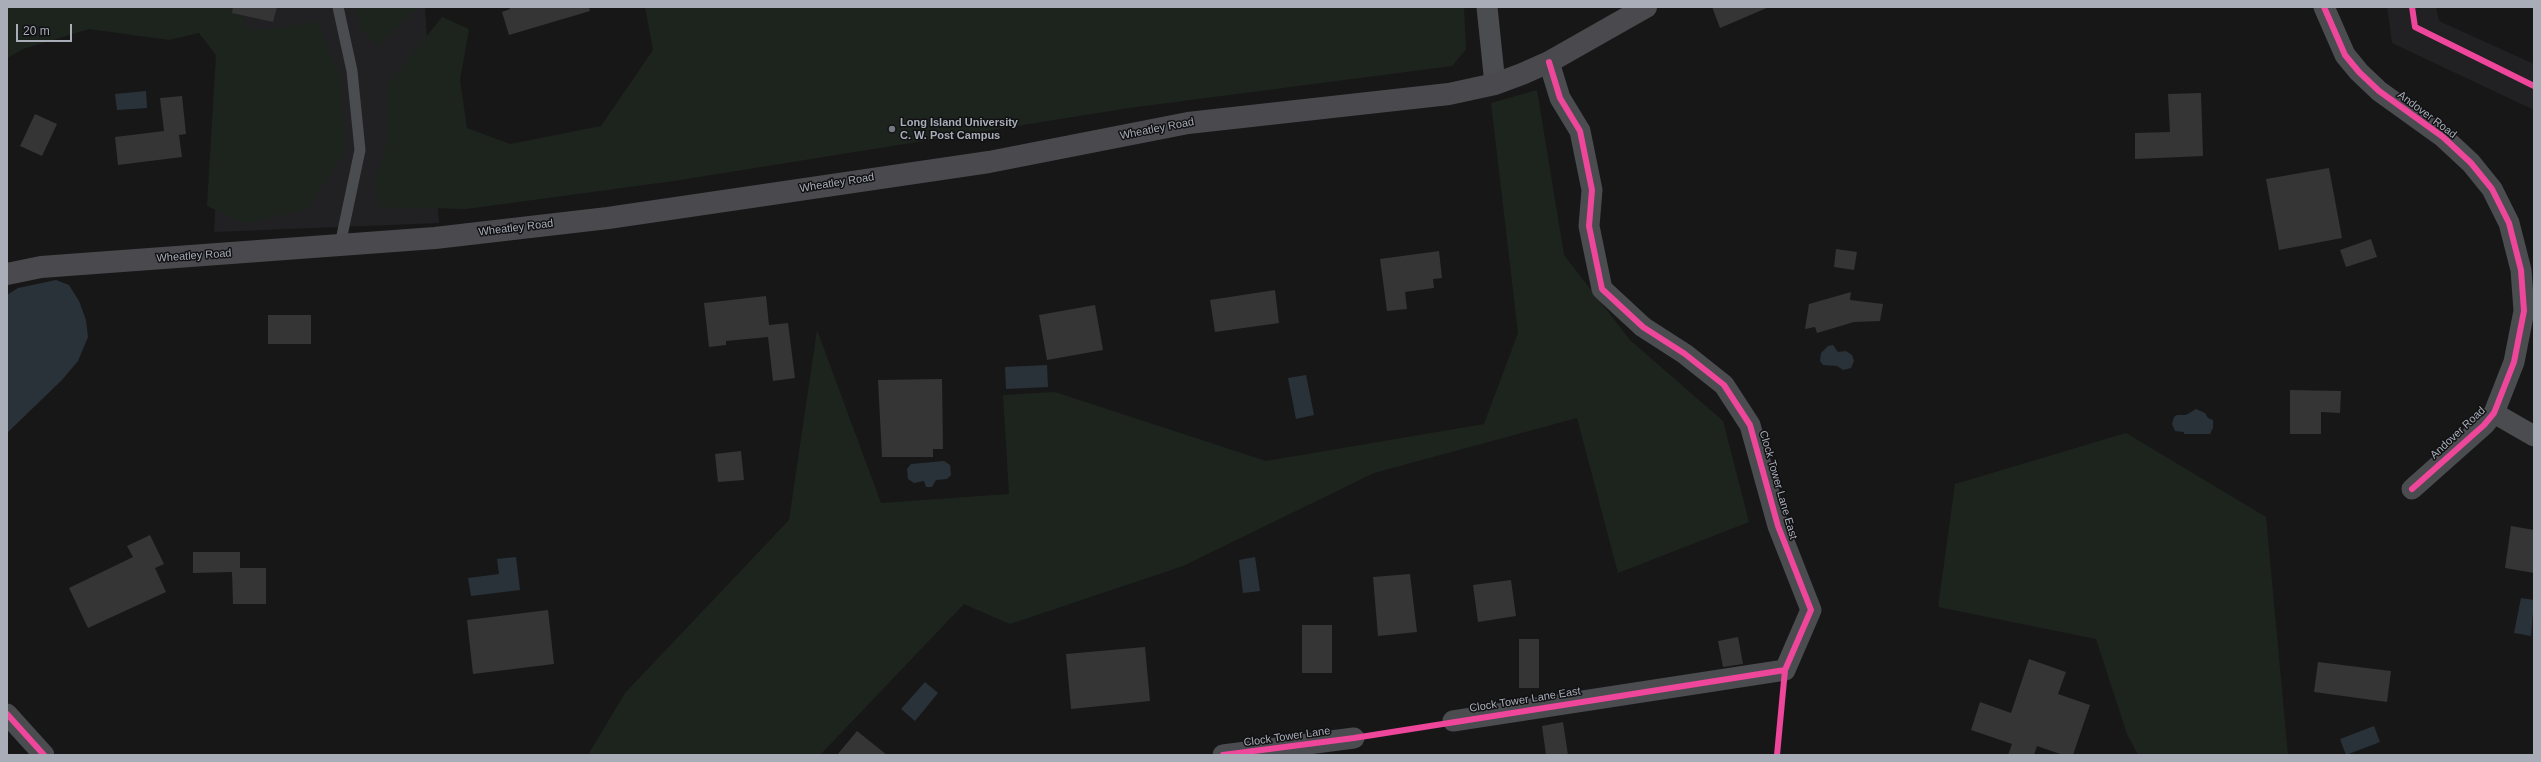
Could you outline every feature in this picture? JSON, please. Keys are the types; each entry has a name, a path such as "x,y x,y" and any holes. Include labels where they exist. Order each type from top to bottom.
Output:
{"main road":[{"name":"Wheatley Road","path":"7,274 42,267 435,238 608,218 989,162 1188,122 1449,94 1495,84 1549,62 1646,7"}],"street":[{"path":"1486,7 1495,84"},
{"name":"Andover Road","path":"2324,7 2345,55 2359,72 2379,91 2443,137 2471,163 2492,189 2509,223 2521,270 2524,311 2514,362 2494,413 2484,425 2412,489"},
{"name":"Clock Tower Lane East","path":"1453,721 1785,670 1811,610 1778,526 1750,425 1724,385 1684,354 1643,327 1602,289 1589,226 1592,190 1580,131 1560,98 1549,62"},
{"path":"2494,413 2534,436"},
{"path":"7,714 44,755"},
{"name":"Clock Tower Lane","path":"1223,755 1354,738"}],"lane":[{"path":"338,7 352,71 360,150 340,245"}],"shaded area":[{"path":"7,7 235,7 251,31 317,22 339,74 346,150 306,210 244,223 207,206 216,55 199,33 169,40 89,29 23,49 7,58"},
{"path":"146,7 425,7 439,223 214,232 226,15"},
{"path":"356,7 418,7 378,46 360,28"},
{"name":"Long Island University C. W. Post Campus","path":"645,7 1464,7 1466,49 1452,66 1129,108 674,181 466,209 379,207 375,181 386,146 387,86 442,17 469,29 460,80 467,128 510,144 601,126 653,50"},
{"path":"2387,7 2436,7 2439,21 2534,64 2534,110 2392,43"},
{"path":"1537,90 1564,255 1630,340 1723,421 1749,522 1618,573 1577,418 1374,473 1183,566 1010,624 964,604 820,755 588,755 625,693 789,520 817,330 881,503 1009,494 1003,395 1055,392 1266,461 1484,424 1518,333 1491,103"},
{"path":"146,91 147,108 117,110 115,94"},
{"path":"56,280 69,285 79,301 86,320 88,337 78,361 62,380 7,433 7,295 18,288"},
{"path":"1833,345 1838,352 1846,351 1852,355 1854,361 1851,368 1843,370 1837,366 1823,365 1820,361 1821,353 1828,346"},
{"path":"1047,365 1048,387 1006,389 1005,367"},
{"path":"1306,375 1314,415 1296,419 1288,378"},
{"path":"2196,409 2205,413 2208,418 2213,420 2213,428 2210,434 2184,434 2184,432 2175,431 2172,424 2174,417 2177,415 2186,415"},
{"path":"2126,433 2266,517 2288,755 2138,755 2127,734 2096,639 1938,607 1955,484"},
{"path":"944,461 950,465 951,475 947,479 936,480 932,487 926,487 924,481 914,483 908,479 907,469 911,464"},
{"path":"516,557 520,590 471,596 468,578 499,574 497,559"},
{"path":"1255,557 1260,591 1243,593 1239,560"},
{"path":"2521,598 2534,600 2531,636 2514,633"},
{"path":"925,682 938,693 915,721 901,709"},
{"path":"2374,726 2380,742 2346,755 2340,739"}],"building":[{"path":"233,7 277,7 273,22 232,13"},
{"path":"509,7 589,7 590,11 509,35 502,12 510,9"},
{"path":"1712,7 1769,7 1720,28"},
{"path":"2201,93 2203,156 2135,159 2135,133 2170,132 2168,94"},
{"path":"182,96 186,134 179,135 182,157 118,165 115,137 164,131 160,98"},
{"path":"35,114 57,124 42,156 20,146"},
{"path":"2329,168 2342,238 2279,250 2266,179"},
{"path":"2371,239 2377,257 2346,267 2340,250"},
{"path":"1836,249 1857,252 1854,270 1834,267"},
{"path":"1439,251 1442,278 1433,279 1434,288 1405,292 1407,309 1387,311 1380,259"},
{"path":"1275,290 1279,323 1215,332 1210,300"},
{"path":"1851,292 1850,300 1883,304 1880,321 1854,322 1817,333 1815,327 1805,329 1809,304"},
{"path":"766,296 769,325 788,323 795,378 773,381 768,337 726,341 726,345 709,347 704,303"},
{"path":"1095,305 1103,350 1047,360 1039,315"},
{"path":"268,315 311,315 311,344 268,344"},
{"path":"942,379 943,449 933,449 933,457 882,457 878,380"},
{"path":"2290,390 2341,391 2340,413 2321,412 2321,434 2290,434"},
{"path":"741,451 744,480 718,482 715,454"},
{"path":"2511,526 2534,530 2534,573 2505,568"},
{"path":"150,535 164,564 155,568 166,592 88,628 69,588 133,557 127,546"},
{"path":"193,552 240,552 240,568 266,568 266,604 233,604 232,572 193,573"},
{"path":"1410,574 1417,632 1378,636 1373,577"},
{"path":"1511,580 1516,616 1478,622 1473,585"},
{"path":"548,610 554,664 473,674 467,620"},
{"path":"1302,625 1332,625 1332,673 1302,673"},
{"path":"1738,637 1743,664 1723,667 1718,641"},
{"path":"1519,639 1539,639 1539,688 1519,688"},
{"path":"1145,647 1150,701 1071,709 1066,654"},
{"path":"2029,659 2066,672 2058,694 2090,705 2073,755 2063,755 2037,746 2034,755 2008,755 2012,744 1971,730 1980,702 2011,713"},
{"path":"2318,662 2391,671 2387,702 2314,692"},
{"path":"1563,722 1568,755 1546,755 1542,726"},
{"path":"857,731 887,755 837,755"}],"cycle path":[{"path":"2324,7 2345,55 2359,72 2379,91 2443,137 2471,163 2492,189 2509,223 2521,270 2524,311 2514,362 2494,413 2484,425 2412,489"},
{"path":"2412,7 2415,27 2534,86"},
{"path":"1549,62 1560,98 1580,131 1592,190 1589,226 1602,289 1643,327 1685,354 1724,385 1750,425 1778,526 1811,610 1785,670 1777,755"},
{"path":"1223,755 1354,738 1785,670"},
{"path":"7,714 44,755"}],"place":[{"name":"Long Island University C. W. Post Campus","path":"892,129"}]}
